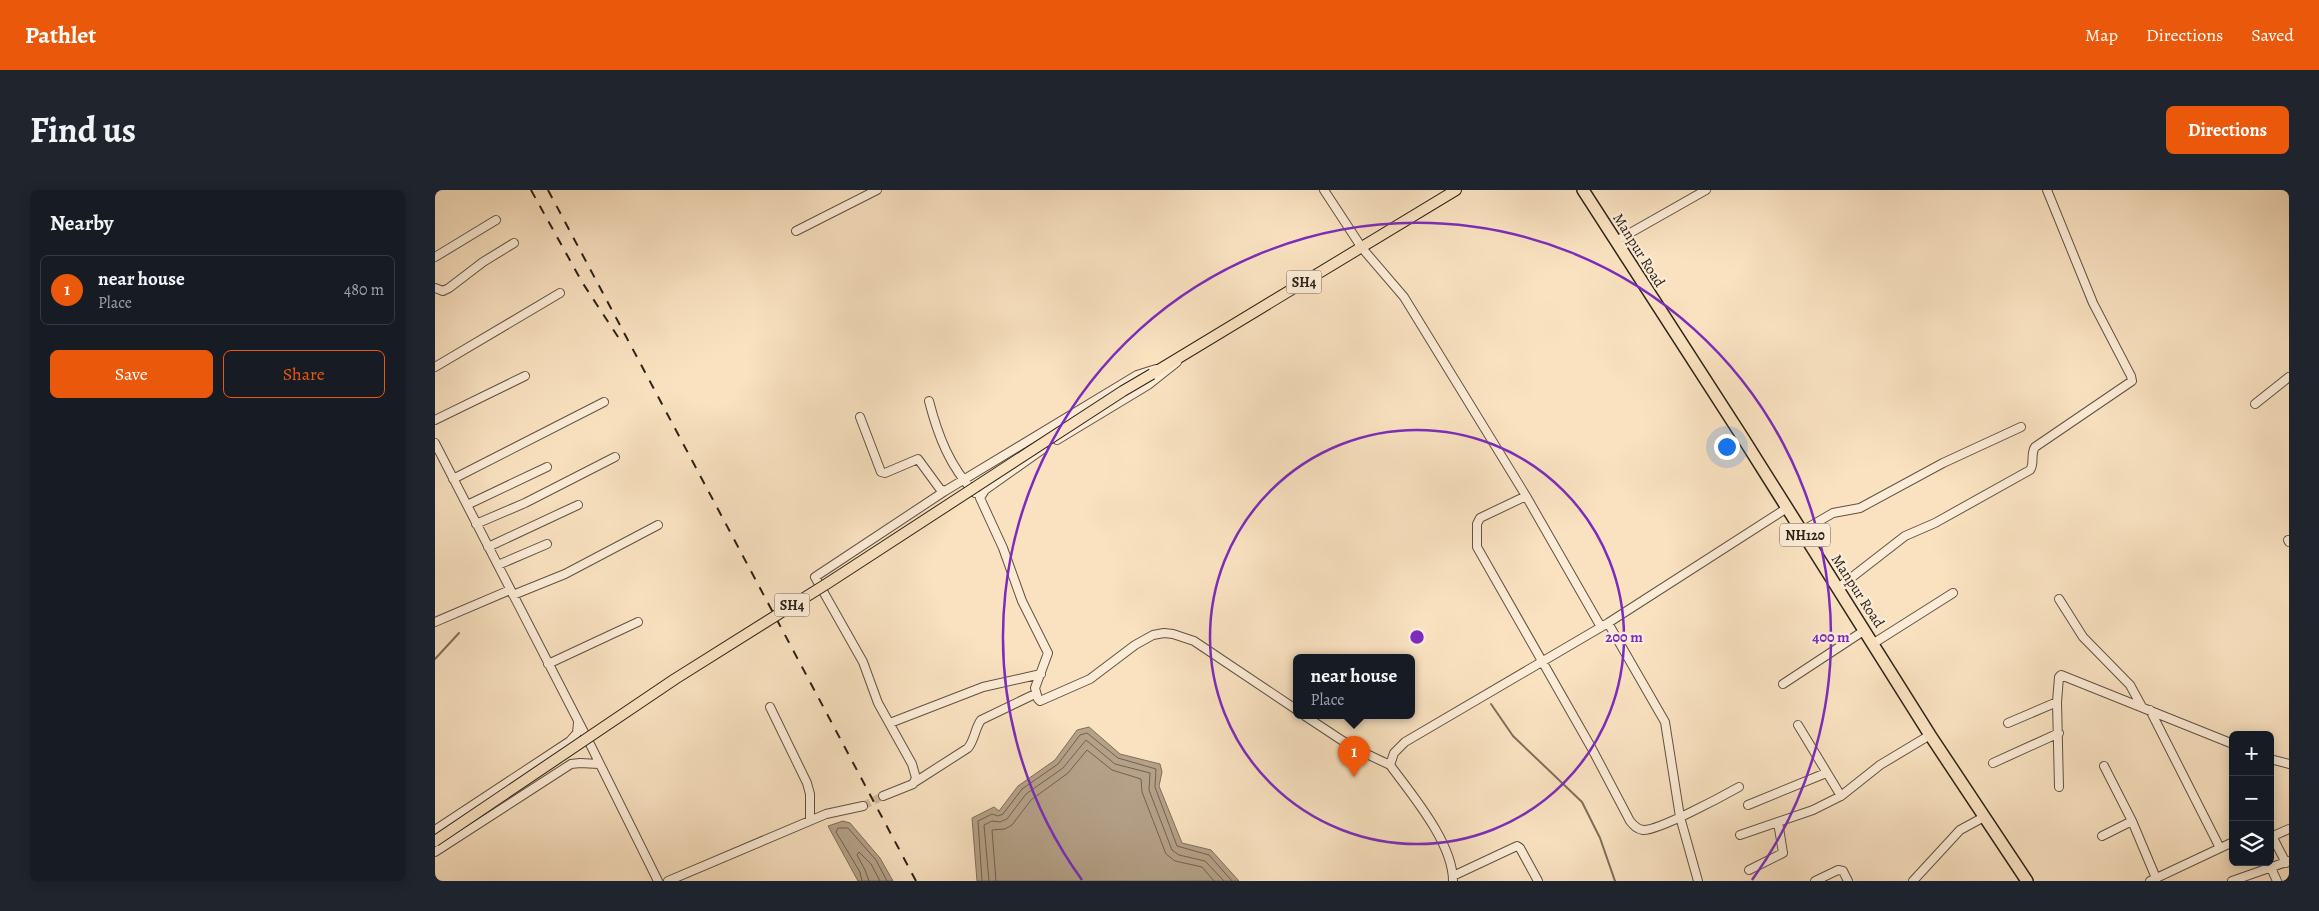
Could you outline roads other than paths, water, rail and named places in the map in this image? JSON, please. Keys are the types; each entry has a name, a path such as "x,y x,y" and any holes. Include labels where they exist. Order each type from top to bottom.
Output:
{"highway":[{"name":"Manpur Road","path":"1583,190 1802,531 1930,735 2027,881"}],"main road":[{"name":"SH4","path":"435,841 587,738 982,481 1271,300 1362,248 1456,190"}],"street":[{"path":"796,231 877,190"},
{"path":"1324,190 1362,248 1404,297 1665,722 1680,817 1698,881"},
{"path":"1616,241 1706,190"},
{"path":"1838,588 1905,536 1935,523 2030,470 2035,447 2132,381 2093,303 2047,190"},
{"path":"435,257 495,220"},
{"path":"435,288 440,291 446,290 483,262 514,243"},
{"path":"435,367 560,293"},
{"path":"980,498 985,490 1040,450 1149,385 1181,358"},
{"path":"915,782 913,764 876,698 863,662 815,577 945,491 1137,375 1156,371"},
{"path":"435,420 525,376"},
{"path":"2255,404 2289,377"},
{"path":"453,479 604,402"},
{"path":"883,796 909,787 968,748 974,740 980,722 1035,694 1047,657 1046,649 1022,601 1003,548 980,498 963,481 954,468 939,435 929,402"},
{"path":"860,417 881,472 887,472 918,459 940,489 945,491"},
{"path":"1802,531 1833,513 1860,508 1943,463 2021,428"},
{"path":"435,443 587,738 657,881"},
{"path":"476,524 525,503 615,457"},
{"path":"467,506 547,467"},
{"path":"1526,496 1480,518 1477,524 1477,547 1635,827 1646,830 1680,817 1739,787"},
{"path":"487,547 578,504"},
{"path":"1390,765 1394,753 1405,742 1543,663 1787,508"},
{"path":"435,622 565,574 658,525"},
{"path":"498,565 547,544"},
{"path":"1873,643 1953,593"},
{"path":"2059,599 2083,636 2130,685 2146,708 2220,848"},
{"path":"548,664 638,622"},
{"path":"1783,684 1865,630"},
{"path":"1035,694 1040,701 1090,679 1135,645 1164,633 1183,636 1194,641 1293,707"},
{"path":"890,723 983,687 1041,674"},
{"path":"2059,787 2057,702 2059,676 2063,674 2229,742"},
{"path":"2008,723 2057,702"},
{"path":"770,707 807,783 810,794 810,820"},
{"path":"1310,719 1352,747 1390,765 1441,839 1453,878 1517,846 1521,848 1538,881"},
{"path":"435,830 570,741 577,734 578,722"},
{"path":"1798,725 1841,796"},
{"path":"1993,763 2059,732"},
{"path":"1740,835 1813,810 1841,796 1880,765 1930,735"},
{"path":"2274,760 2289,764"},
{"path":"435,852 571,764 599,764"},
{"path":"2103,766 2132,821 2153,879 2229,844"},
{"path":"1748,805 1826,774"},
{"path":"668,881 810,820 826,814 863,806"},
{"path":"1915,880 1959,830 1983,817"},
{"path":"2102,836 2132,821"},
{"path":"1749,870 1783,853 1778,822"},
{"path":"2274,833 2289,829"},
{"path":"2232,881 2287,862 2274,838"},
{"path":"2271,868 2277,881"},
{"path":"1815,881 1838,870 1843,871 1848,881"}],"water":[{"path":"1089,727 1120,754 1160,764 1162,772 1159,786 1182,843 1211,850 1239,881 977,881 972,818 994,807 999,811 1018,786 1055,760 1077,730"},
{"path":"843,821 850,823 880,858 893,881 858,881 828,826"}],"waterway":[{"path":"435,659 459,633"},
{"path":"1491,704 1513,736 1582,802 1600,838 1615,881"}],"tunnel":[{"path":"863,806 883,796"}],"railway":[{"path":"531,190 582,282 622,343"},
{"path":"548,190 916,881"}],"place":[{"name":"near house","path":"1354,777"}]}
